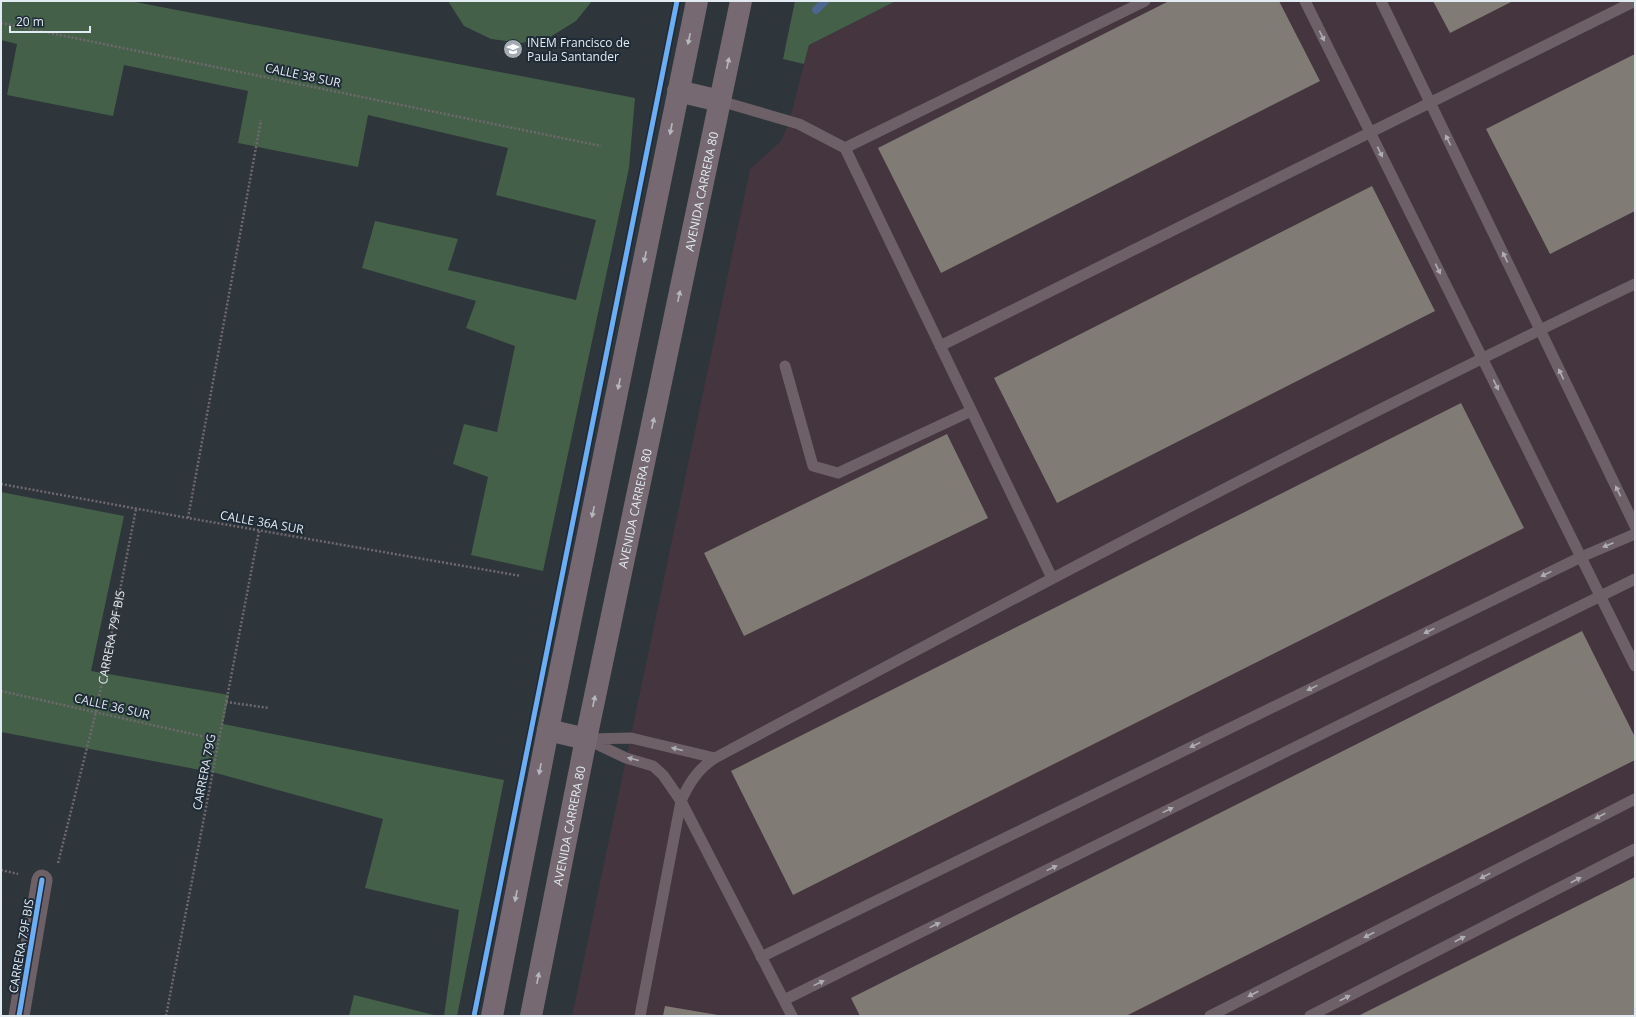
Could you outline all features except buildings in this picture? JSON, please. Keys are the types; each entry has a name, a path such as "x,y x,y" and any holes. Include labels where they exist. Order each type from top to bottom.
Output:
{"main road":[{"path":"492,1016 548,730 697,1"},
{"name":"AVENIDA CARRERA 80","path":"531,1016 586,739 741,1"},
{"path":"678,91 720,101"},
{"path":"548,730 586,739"}],"street":[{"name":"CARRERA 79F BIS","path":"19,1016 42,880"}],"lane":[{"path":"845,148 1145,1"},
{"path":"1305,1 1635,666"},
{"path":"1381,1 1635,526"},
{"path":"940,346 1635,1"},
{"path":"720,101 799,124 845,148 1052,578"},
{"path":"640,1016 681,801 694,777 702,767 715,758 1052,578 1482,357 1635,284"},
{"path":"785,366 813,466 838,473 971,411"},
{"path":"761,957 1581,557 1635,534"},
{"path":"784,1000 1635,580"},
{"path":"586,739 631,738 715,758"},
{"path":"586,739 626,758 653,766 663,775 681,801 792,1016"},
{"path":"1210,1016 1635,798"},
{"path":"1310,1016 1635,849"}],"path":[{"path":"188,518 261,120"},
{"path":"226,702 269,708"}],"shaded area":[{"path":"896,1 1635,1 1635,1016 572,1016 750,169 781,141 789,122 809,45"}],"green space":[{"path":"1,1 130,1 635,98 629,168 543,571 471,555 488,477 453,464 464,424 497,432 515,346 466,328 476,301 362,268 375,221 458,239 448,270 576,300 596,220 496,195 508,148 368,115 358,167 238,143 248,91 124,65 113,116 7,95 17,44 1,40"},
{"path":"448,1 592,1 576,21 550,37 521,43 491,39 464,26"},
{"path":"795,1 896,1 809,45 804,64 783,59"},
{"path":"1,492 124,516 91,671 229,695 223,724 504,780 457,1016 444,1016 459,910 365,888 383,819 216,773 1,732"},
{"path":"354,995 438,1016 349,1016"}],"waterway":[{"path":"816,10 825,1"}],"cycle path":[{"path":"474,1016 677,1"},
{"path":"19,1016 42,880"}],"place":[{"name":"INEM Francisco de Paula Santander","path":"513,49"}]}
